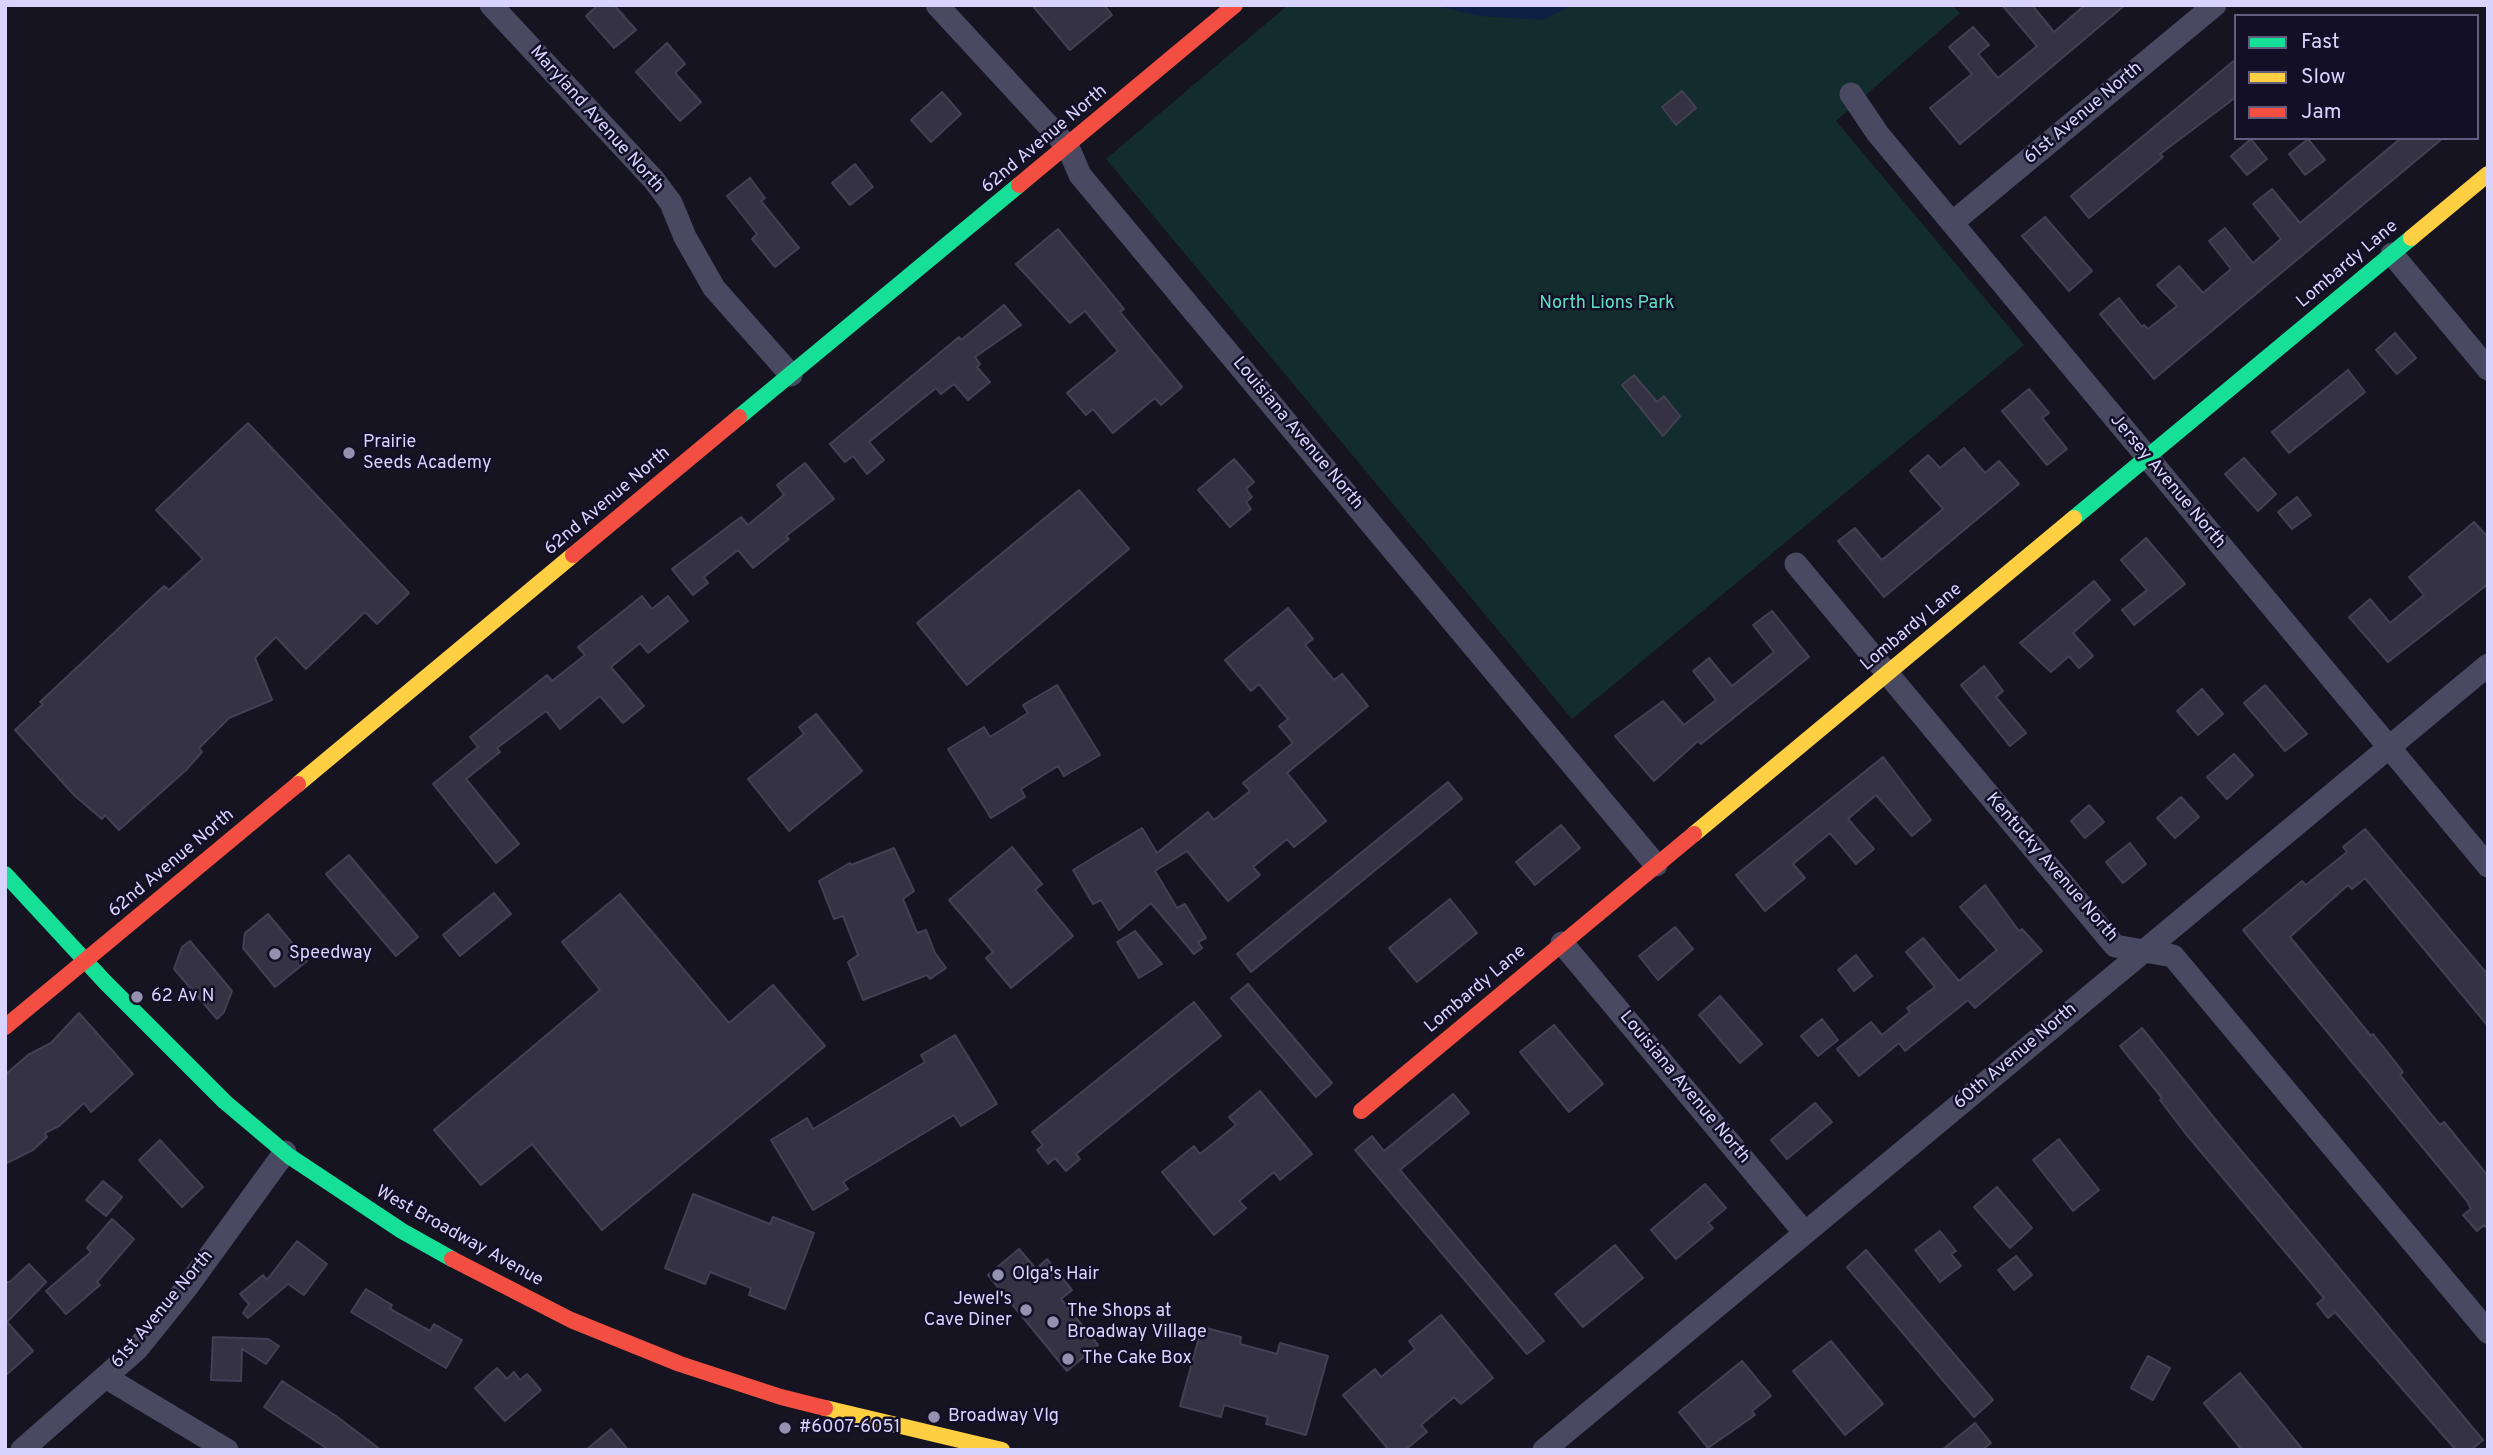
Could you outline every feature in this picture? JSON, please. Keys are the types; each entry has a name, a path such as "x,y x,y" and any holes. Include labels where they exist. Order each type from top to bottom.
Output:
{"street":[{"name":"Maryland Avenue North","path":"491,5 654,180 671,203 689,246 714,288 791,375"},
{"name":"Louisiana Avenue North","path":"937,5 1068,147 1080,175 1656,866"},
{"name":"62nd Avenue North","path":"5,1027 1068,147 1235,5"},
{"name":"61st Avenue North","path":"1952,223 2215,5"},
{"name":"Jersey Avenue North","path":"1851,94 1878,134 2488,866"},
{"name":"Lombardy Lane","path":"1361,1111 2488,174"},
{"path":"2392,254 2488,369"},
{"name":"Kentucky Avenue North","path":"1796,564 2115,946 2173,956 2488,1332"},
{"name":"60th Avenue North","path":"1544,1450 2488,665"},
{"name":"West Broadway Avenue","path":"5,874 188,1067 285,1152 435,1250 621,1342 781,1397 1002,1450"},
{"name":"Louisiana Avenue North","path":"1562,943 1805,1233"},
{"name":"61st Avenue North","path":"22,1450 107,1378 136,1349 187,1287 285,1152"},
{"path":"107,1378 227,1450"}],"green space":[{"name":"North Lions Park","path":"1288,5 1952,5 1960,13 1836,121 2024,345 1572,719 1106,159"}],"water":[{"path":"1433,5 1572,5 1543,20 1479,16"}],"building":[{"path":"598,5 614,5 636,30 614,48 586,16"},
{"path":"1032,5 1104,5 1112,15 1070,50"},
{"path":"2002,5 2032,5 2054,32 2085,5 2125,5 1960,144 1930,108 1972,74 1949,47 1973,27 1989,45 1978,54 1998,78 2037,46"},
{"path":"667,43 685,64 675,73 701,102 680,121 636,72"},
{"path":"2234,61 2234,98 2160,154 2163,157 2089,218 2071,196"},
{"path":"1682,91 1696,108 1676,125 1662,107"},
{"path":"942,92 961,114 931,142 911,120"},
{"path":"2252,140 2267,159 2247,175 2231,156"},
{"path":"2309,140 2325,160 2305,175 2289,154"},
{"path":"2399,140 2441,140 2154,379 2100,314 2119,298 2142,327 2144,325 2148,329 2177,306 2157,285 2179,266 2203,293 2231,269 2209,241 2225,228 2253,263 2281,239 2253,204 2272,189 2300,223"},
{"path":"855,164 873,187 850,205 832,183"},
{"path":"750,178 765,198 761,201 799,248 775,267 752,239 757,234 727,196"},
{"path":"2045,217 2092,271 2069,291 2022,236"},
{"path":"1058,229 1124,309 1120,312 1182,387 1161,405 1155,398 1113,433 1093,409 1086,415 1067,393 1118,351 1085,311 1070,323 1016,264"},
{"path":"1004,305 1021,325 975,357 980,364 977,367 990,382 968,400 954,384 941,394 936,388 869,442 884,460 867,474 853,456 845,462 830,444 959,337 961,340"},
{"path":"2395,333 2416,358 2397,374 2376,350"},
{"path":"2348,370 2365,392 2289,453 2272,432"},
{"path":"1634,375 1657,402 1664,396 1680,416 1663,436 1622,385"},
{"path":"2029,389 2049,413 2042,418 2067,449 2047,465 2002,411"},
{"path":"248,423 409,593 377,624 365,612 306,669 276,637 255,658 272,700 229,718 199,748 202,752 186,770 119,830 105,815 102,819 75,796 15,730 43,704 40,702 164,586 169,590 203,559 156,510"},
{"path":"1964,448 1985,473 1999,461 2019,484 1884,597 1838,541 1855,528 1882,560 1943,509 1910,471 1928,455 1940,468"},
{"path":"2244,458 2276,494 2258,511 2225,474"},
{"path":"1234,459 1254,482 1246,489 1252,497 1246,502 1251,509 1230,527 1198,490"},
{"path":"805,463 834,499 786,536 789,539 753,568 738,550 704,577 708,583 693,595 672,569 741,517 748,525 784,495 777,485"},
{"path":"1079,490 1129,549 967,685 917,623"},
{"path":"2297,497 2311,515 2292,529 2278,512"},
{"path":"2474,522 2488,537 2488,584 2388,662 2349,617 2370,599 2390,623 2424,595 2409,577"},
{"path":"2146,538 2185,584 2134,625 2122,610 2147,590 2121,560"},
{"path":"2094,581 2110,600 2073,633 2093,656 2079,668 2069,656 2051,672 2020,643"},
{"path":"642,596 652,609 668,596 688,621 648,653 640,643 611,667 644,706 623,723 600,696 560,729 546,711 497,748 500,752 466,779 519,844 496,863 433,784 478,747 470,737 547,675 552,681 585,655 578,647"},
{"path":"1288,608 1313,639 1305,645 1334,680 1342,674 1368,706 1287,773 1326,821 1294,847 1287,839 1253,867 1260,875 1228,901 1187,851 1155,871 1177,908 1185,904 1206,938 1198,942 1202,948 1194,954 1151,903 1119,930 1101,900 1093,904 1073,870 1142,828 1157,853 1208,812 1214,820 1250,791 1243,783 1293,743 1279,726 1288,719 1259,684 1251,691 1225,660"},
{"path":"1772,611 1809,657 1701,744 1698,741 1654,781 1615,736 1663,701 1684,725 1716,700 1693,671 1709,658 1732,686 1774,652 1753,625"},
{"path":"1984,666 2003,691 1996,697 2026,733 2010,746 1961,685"},
{"path":"1057,685 1100,755 1064,776 1058,766 1021,789 1025,797 991,818 948,749 984,727 990,737 1028,713 1023,705"},
{"path":"2265,685 2307,734 2285,751 2244,703"},
{"path":"2202,689 2223,714 2198,735 2177,711"},
{"path":"816,714 862,771 789,831 748,779 804,734 799,727"},
{"path":"2234,754 2253,775 2227,799 2207,777"},
{"path":"1883,757 1931,820 1912,836 1876,795 1848,819 1874,849 1856,864 1830,833 1793,864 1805,878 1765,911 1736,875"},
{"path":"1448,782 1462,799 1251,972 1237,954"},
{"path":"2181,797 2199,817 2175,838 2157,818"},
{"path":"2089,805 2104,822 2085,838 2071,821"},
{"path":"1561,825 1580,848 1535,885 1516,862"},
{"path":"2365,829 2488,975 2488,1026 2365,878 2352,889 2348,885 2290,937 2371,1036 2373,1034 2403,1072 2400,1075 2440,1125 2444,1122 2488,1176 2488,1229 2484,1225 2477,1231 2463,1215 2471,1209 2467,1201 2243,930 2302,881 2306,885 2347,852 2343,847"},
{"path":"2130,843 2146,864 2123,883 2106,862"},
{"path":"1012,847 1042,884 1035,890 1073,936 1011,988 986,958 993,952 949,900"},
{"path":"894,848 914,891 903,899 917,933 926,930 935,953 946,968 930,979 927,975 863,1000 848,962 858,955 843,916 834,919 819,881 850,863 851,865"},
{"path":"349,855 418,937 396,956 326,874"},
{"path":"1985,885 2019,931 2022,929 2042,951 1975,1008 1968,1000 1905,1051 1899,1043 1859,1076 1837,1049 1871,1022 1882,1035 1910,1012 1907,1008 1935,987 1906,952 1923,938 1959,981 1997,950 1960,907"},
{"path":"494,893 511,914 460,956 443,935"},
{"path":"620,894 729,1023 773,985 825,1046 602,1230 532,1144 481,1185 434,1130 600,990 562,942"},
{"path":"1450,899 1477,933 1417,982 1389,948"},
{"name":"Speedway","path":"268,914 307,961 275,987 243,948 245,933"},
{"path":"1675,927 1693,949 1658,980 1639,956"},
{"path":"1135,931 1162,964 1139,978 1117,942"},
{"path":"190,941 232,991 224,1012 217,1019 174,969 182,947"},
{"path":"1856,955 1872,976 1854,991 1838,970"},
{"path":"1248,984 1332,1083 1316,1097 1231,998"},
{"path":"1720,996 1762,1044 1740,1063 1699,1015"},
{"path":"1194,1002 1221,1036 1076,1154 1080,1159 1066,1171 1055,1158 1048,1164 1037,1150 1043,1145 1032,1132"},
{"path":"79,1013 133,1074 91,1112 84,1103 59,1126 45,1133 47,1137 33,1150 5,1164 5,1075 28,1055 51,1043"},
{"path":"1822,1019 1838,1040 1818,1056 1801,1036"},
{"path":"1554,1025 1603,1084 1569,1112 1520,1052"},
{"path":"2142,1028 2483,1440 2471,1450 2456,1450 2335,1312 2328,1318 2317,1304 2324,1298 2186,1134 2160,1100 2162,1098 2120,1046"},
{"path":"955,1035 997,1104 961,1126 954,1115 843,1182 848,1189 813,1210 771,1140 807,1118 813,1129 925,1062 921,1055"},
{"path":"1260,1091 1312,1154 1280,1180 1274,1172 1239,1201 1246,1208 1214,1235 1162,1172 1194,1146 1200,1154 1236,1125 1229,1117"},
{"path":"1453,1094 1469,1113 1400,1170 1544,1341 1527,1354 1355,1150 1372,1136 1384,1151"},
{"path":"1815,1103 1832,1122 1787,1159 1771,1140"},
{"path":"2059,1139 2099,1190 2073,1211 2033,1160"},
{"path":"160,1140 203,1187 182,1207 139,1160"},
{"path":"103,1181 122,1197 106,1216 86,1200"},
{"path":"1705,1184 1726,1208 1708,1223 1713,1228 1676,1259 1651,1230"},
{"path":"1997,1187 2032,1228 2010,1248 1974,1207"},
{"path":"693,1194 770,1224 773,1217 814,1233 785,1309 749,1295 751,1288 710,1272 705,1284 665,1268"},
{"path":"112,1219 134,1239 97,1282 100,1285 66,1314 46,1291 91,1252 87,1248"},
{"path":"1940,1231 1956,1251 1951,1254 1961,1266 1940,1282 1915,1250"},
{"path":"297,1241 327,1264 304,1295 288,1284 248,1318 243,1313 249,1304 240,1294 263,1275 267,1280"},
{"path":"1615,1245 1643,1278 1583,1327 1555,1294"},
{"name":"The Shops at Broadway Village","path":"1019,1249 1036,1269 1047,1259 1072,1290 1061,1299 1098,1345 1067,1371 988,1275"},
{"path":"1866,1250 1993,1400 1974,1417 1847,1267"},
{"path":"2016,1256 2032,1275 2014,1290 1998,1270"},
{"path":"29,1264 46,1282 7,1322 33,1351 5,1376 5,1282 10,1282"},
{"path":"366,1289 392,1305 390,1309 430,1331 434,1324 462,1340 446,1368 351,1312"},
{"path":"1441,1315 1493,1378 1461,1404 1454,1397 1421,1425 1427,1432 1405,1450 1389,1450 1343,1395 1375,1369 1381,1377 1415,1349 1409,1341"},
{"path":"1202,1327 1241,1337 1240,1344 1277,1354 1280,1343 1328,1356 1306,1435 1266,1424 1268,1417 1224,1405 1221,1417 1180,1406"},
{"path":"213,1337 268,1339 279,1346 266,1364 242,1349 241,1381 211,1380"},
{"path":"1831,1341 1883,1404 1845,1435 1793,1371"},
{"path":"2148,1356 2170,1368 2153,1400 2131,1388"},
{"path":"1742,1361 1771,1396 1752,1411 1755,1415 1708,1448 1679,1412"},
{"path":"497,1368 507,1379 514,1372 520,1380 527,1374 541,1390 505,1421 475,1388"},
{"path":"2240,1373 2303,1450 2242,1450 2204,1403"},
{"path":"282,1381 336,1416 381,1450 329,1450 264,1407"},
{"path":"1975,1423 1991,1443 1982,1450 1942,1450"},
{"path":"611,1429 628,1450 586,1450"}],"traffic: fast":[{"path":"739,417 1019,185"},
{"path":"2074,518 2411,238"},
{"path":"5,874 105,982 225,1102 289,1156 402,1231 452,1259"}],"traffic: slow":[{"path":"2411,238 2488,174"},
{"path":"1694,834 2074,518"},
{"path":"298,784 573,555"},
{"path":"825,1408 1002,1450"}],"traffic: jam":[{"path":"1019,185 1235,5"},
{"path":"573,555 739,417"},
{"path":"5,1027 298,784"},
{"path":"1361,1111 1694,834"},
{"path":"452,1259 571,1320 680,1364 781,1397 825,1408"}],"place":[{"name":"Prairie Seeds Academy","path":"349,453"},
{"name":"Speedway","path":"275,954"},
{"name":"62 Av N","path":"137,997"},
{"name":"Olga's Hair","path":"998,1275"},
{"name":"Jewel's Cave Diner","path":"1026,1310"},
{"name":"The Shops at Broadway Village","path":"1053,1322"},
{"name":"The Cake Box","path":"1068,1359"},
{"name":"Broadway Vlg","path":"934,1417"},
{"name":"#6007-6051","path":"785,1428"}]}
